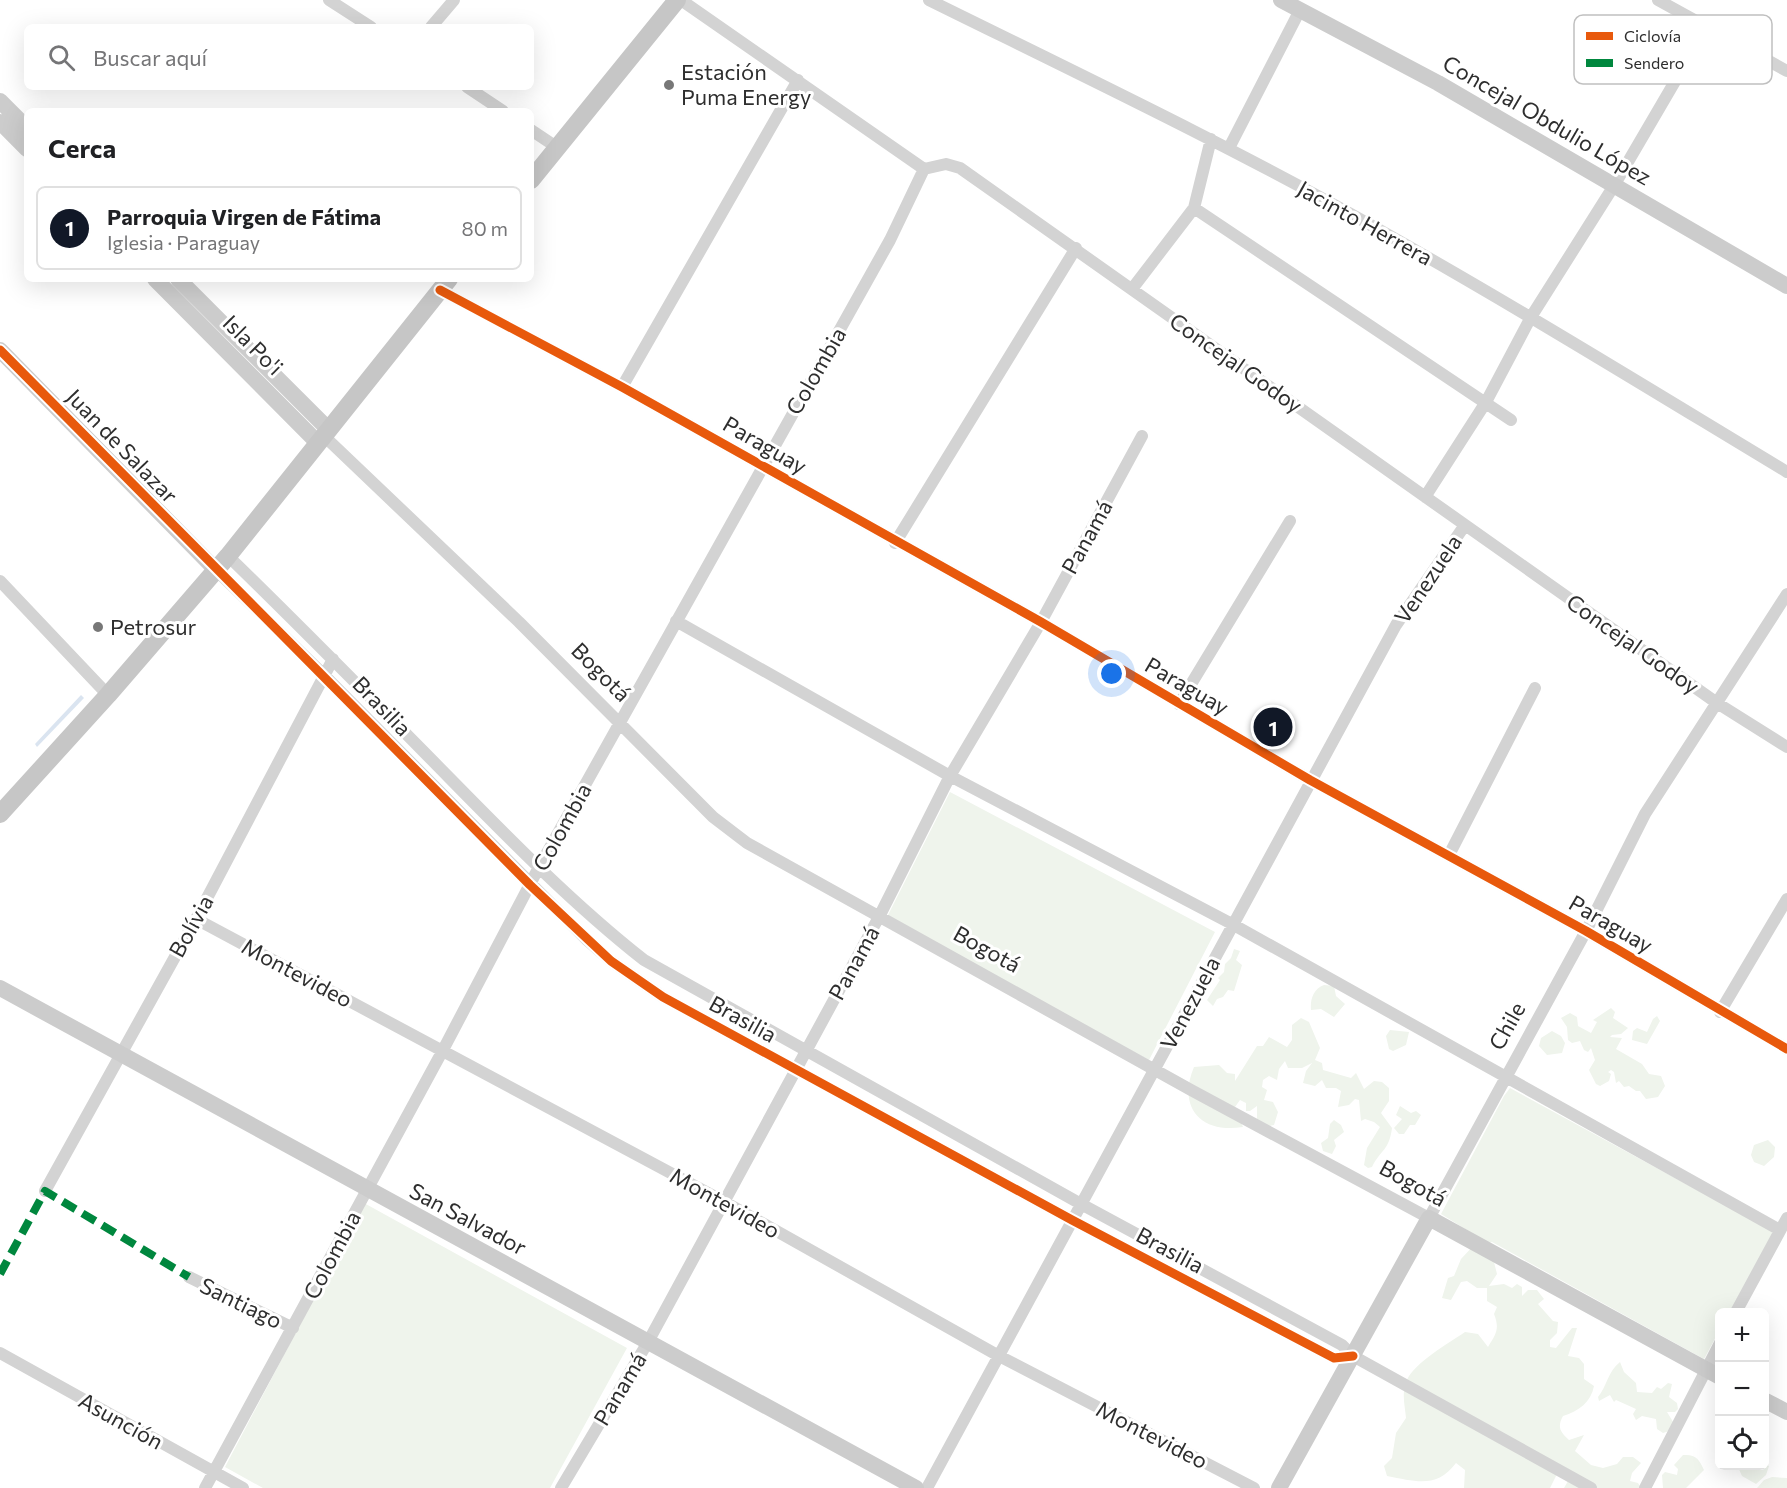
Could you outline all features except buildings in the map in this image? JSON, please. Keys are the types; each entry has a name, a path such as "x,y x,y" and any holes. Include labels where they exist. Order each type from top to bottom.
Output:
{"main road":[{"path":"534,176 679,0"},
{"path":"0,814 108,695 228,556 445,285"}],"street":[{"path":"329,0 366,24"},
{"path":"433,24 454,0"},
{"path":"679,0 924,169"},
{"name":"Jacinto Herrera","path":"929,0 1229,148 1376,228 1531,317 1787,472"},
{"name":"Concejal Obdulio López","path":"1281,0 1438,83 1787,286"},
{"path":"1658,0 1688,15"},
{"path":"1229,148 1300,10"},
{"path":"1772,62 1787,71"},
{"path":"622,387 798,80"},
{"path":"1425,497 1486,402 1531,317 1615,184 1673,84"},
{"path":"472,90 498,108"},
{"path":"0,101 24,125"},
{"path":"0,122 24,146"},
{"path":"534,132 558,148"},
{"path":"1132,289 1194,208 1211,139"},
{"name":"Concejal Godoy","path":"924,169 946,164 960,168 1717,703 1787,747"},
{"name":"Colombia","path":"205,1488 443,1050 538,869 885,250 924,169"},
{"path":"1194,208 1511,420"},
{"path":"895,543 1076,248"},
{"name":"Isla Po'i","path":"158,282 324,437"},
{"name":"Isla Po'i","path":"181,282 324,437"},
{"name":"Paraguay","path":"445,285 895,543 1041,622 1310,780 1586,931 1720,1012 1787,1049"},
{"name":"Juan de Salazar","path":"0,350 216,570"},
{"name":"Panamá","path":"565,1486 648,1342 880,915 950,776 1041,622 1142,436"},
{"name":"Bogotá","path":"324,437 519,622 713,817 747,843 1191,1090 1712,1373"},
{"path":"1179,704 1290,521"},
{"name":"Venezuela","path":"927,1488 1396,625 1465,525"},
{"name":"Brasilia","path":"228,556 333,659 538,869 597,923 644,960 1081,1204 1342,1345 1353,1356 1591,1488"},
{"name":"Brasilia","path":"216,570 323,674 530,885 611,961 663,997 1071,1220 1334,1358 1353,1356"},
{"path":"0,581 108,695"},
{"name":"Chile","path":"1279,1488 1586,931 1645,814 1787,594"},
{"path":"676,621 950,776 1232,924 1780,1230"},
{"name":"Bolívia","path":"45,1191 120,1052 196,920 323,674 333,659"},
{"path":"1449,855 1535,688"},
{"path":"441,794 453,782"},
{"path":"1720,1012 1787,899"},
{"name":"Montevideo","path":"196,920 723,1201 999,1356 1254,1488"},
{"name":"San Salvador","path":"0,988 916,1488"},
{"path":"939,1148 949,1130"},
{"path":"1738,1308 1787,1218"},
{"name":"Santiago","path":"189,1278 293,1328"},
{"path":"1212,1294 1220,1279"},
{"path":"1287,1333 1295,1319"},
{"name":"Asunción","path":"0,1353 243,1488"},
{"path":"1645,1488 1712,1373"},
{"path":"1769,1403 1787,1412"}],"shaded area":[{"path":"81,695 84,698 37,747 35,744"},
{"path":"950,792 1215,932 1149,1060 886,919"},
{"path":"1234,949 1240,951 1236,960 1242,965 1234,991 1228,990 1223,997 1217,999 1213,1006 1207,1000 1220,980 1218,978 1224,972 1225,964 1231,958"},
{"path":"1324,985 1334,986 1336,996 1345,1004 1334,1017 1321,1009 1311,1010 1313,995"},
{"path":"1611,1008 1615,1012 1613,1018 1628,1028 1621,1034 1610,1037 1622,1038 1616,1049 1642,1064 1649,1074 1661,1076 1665,1086 1658,1097 1646,1099 1640,1091 1629,1086 1624,1087 1619,1081 1616,1083 1614,1072 1611,1070 1608,1072 1611,1074 1609,1081 1600,1086 1596,1084 1589,1070 1595,1060 1591,1048 1588,1052 1584,1050 1580,1041 1572,1043 1568,1040 1567,1027 1561,1018 1570,1013 1577,1017 1578,1026 1591,1033 1597,1022 1593,1020"},
{"path":"1657,1016 1660,1021 1647,1044 1632,1040 1633,1031 1637,1028 1647,1032 1653,1019"},
{"path":"1301,1018 1309,1022 1320,1048 1315,1060 1322,1063 1323,1070 1351,1078 1356,1073 1364,1089 1374,1081 1382,1082 1389,1088 1389,1101 1381,1113 1392,1128 1391,1136 1387,1146 1372,1167 1368,1168 1364,1165 1367,1148 1380,1127 1365,1119 1361,1121 1359,1100 1355,1099 1349,1105 1338,1107 1341,1091 1336,1088 1326,1088 1322,1080 1315,1086 1303,1083 1306,1071 1312,1063 1302,1068 1288,1068 1285,1061 1279,1069 1277,1080 1269,1076 1263,1080 1262,1087 1267,1090 1264,1100 1273,1102 1278,1112 1274,1125 1269,1126 1257,1121 1257,1106 1246,1111 1246,1103 1240,1100 1235,1107 1243,1127 1228,1128 1205,1122 1196,1115 1191,1105 1190,1081 1194,1067 1219,1065 1227,1073 1235,1074 1235,1081 1257,1046 1263,1046 1269,1037 1287,1047 1292,1040 1292,1025"},
{"path":"1390,1030 1409,1032 1406,1045 1393,1051 1389,1049 1386,1036"},
{"path":"1552,1031 1561,1036 1565,1043 1562,1053 1547,1055 1539,1046 1541,1038"},
{"path":"1510,1088 1774,1232 1732,1308 1715,1308 1715,1338 1704,1359 1492,1242 1488,1243 1441,1214"},
{"path":"1400,1106 1411,1113 1416,1111 1421,1115 1415,1125 1410,1125 1404,1134 1399,1134 1394,1128 1402,1119 1396,1115"},
{"path":"1334,1120 1341,1125 1344,1132 1334,1140 1336,1146 1332,1154 1323,1151 1321,1143 1328,1138 1330,1124"},
{"path":"1768,1140 1775,1147 1774,1157 1764,1166 1754,1162 1751,1155 1754,1145"},
{"path":"364,1203 627,1348 550,1488 263,1488 225,1467"},
{"path":"1474,1245 1494,1262 1497,1274 1489,1286 1504,1284 1512,1288 1517,1284 1522,1287 1522,1296 1528,1290 1537,1290 1544,1299 1538,1304 1553,1321 1558,1322 1557,1333 1550,1340 1550,1347 1556,1348 1572,1328 1577,1328 1568,1356 1579,1358 1584,1364 1584,1379 1594,1386 1590,1397 1583,1405 1563,1416 1560,1429 1569,1440 1584,1435 1575,1451 1591,1465 1603,1468 1617,1464 1623,1457 1633,1457 1641,1463 1632,1473 1630,1481 1638,1483 1641,1488 1564,1488 1568,1481 1559,1470 1550,1488 1464,1488 1465,1470 1456,1463 1449,1471 1434,1480 1417,1481 1387,1476 1384,1466 1392,1458 1396,1433 1406,1418 1404,1389 1411,1374 1433,1354 1465,1332 1478,1334 1488,1347 1495,1335 1497,1324 1494,1314 1497,1307 1487,1301 1487,1288 1477,1288 1467,1281 1461,1282 1451,1300 1442,1298 1448,1278 1454,1276 1461,1259"},
{"path":"1620,1362 1624,1372 1636,1383 1637,1392 1652,1393 1657,1387 1661,1389 1668,1383 1672,1384 1669,1397 1677,1403 1678,1409 1675,1412 1667,1412 1675,1425 1672,1430 1663,1433 1657,1429 1656,1419 1642,1416 1636,1420 1633,1414 1636,1409 1616,1400 1614,1402 1610,1395 1599,1401 1598,1397 1610,1374"},
{"path":"1683,1455 1696,1458 1704,1470 1686,1488 1663,1488 1662,1475 1665,1472 1677,1475 1678,1469 1674,1465"},
{"path":"1739,1470 1768,1470 1766,1475 1756,1484 1742,1476"},
{"path":"1772,1477 1787,1478 1787,1488 1757,1488 1764,1480"}],"marked path":[{"path":"0,1274 45,1191 189,1277"}],"cycle path":[{"path":"440,290 622,387 1041,622 1310,780 1586,931 1787,1049"},
{"path":"0,350 530,885 611,961 663,997 1072,1220 1334,1358 1353,1356"}],"place":[{"name":"Estación Puma Energy","path":"669,85"},
{"name":"Petrosur","path":"98,627"},
{"name":"Parroquia Virgen de Fátima","path":"1273,727"}]}
